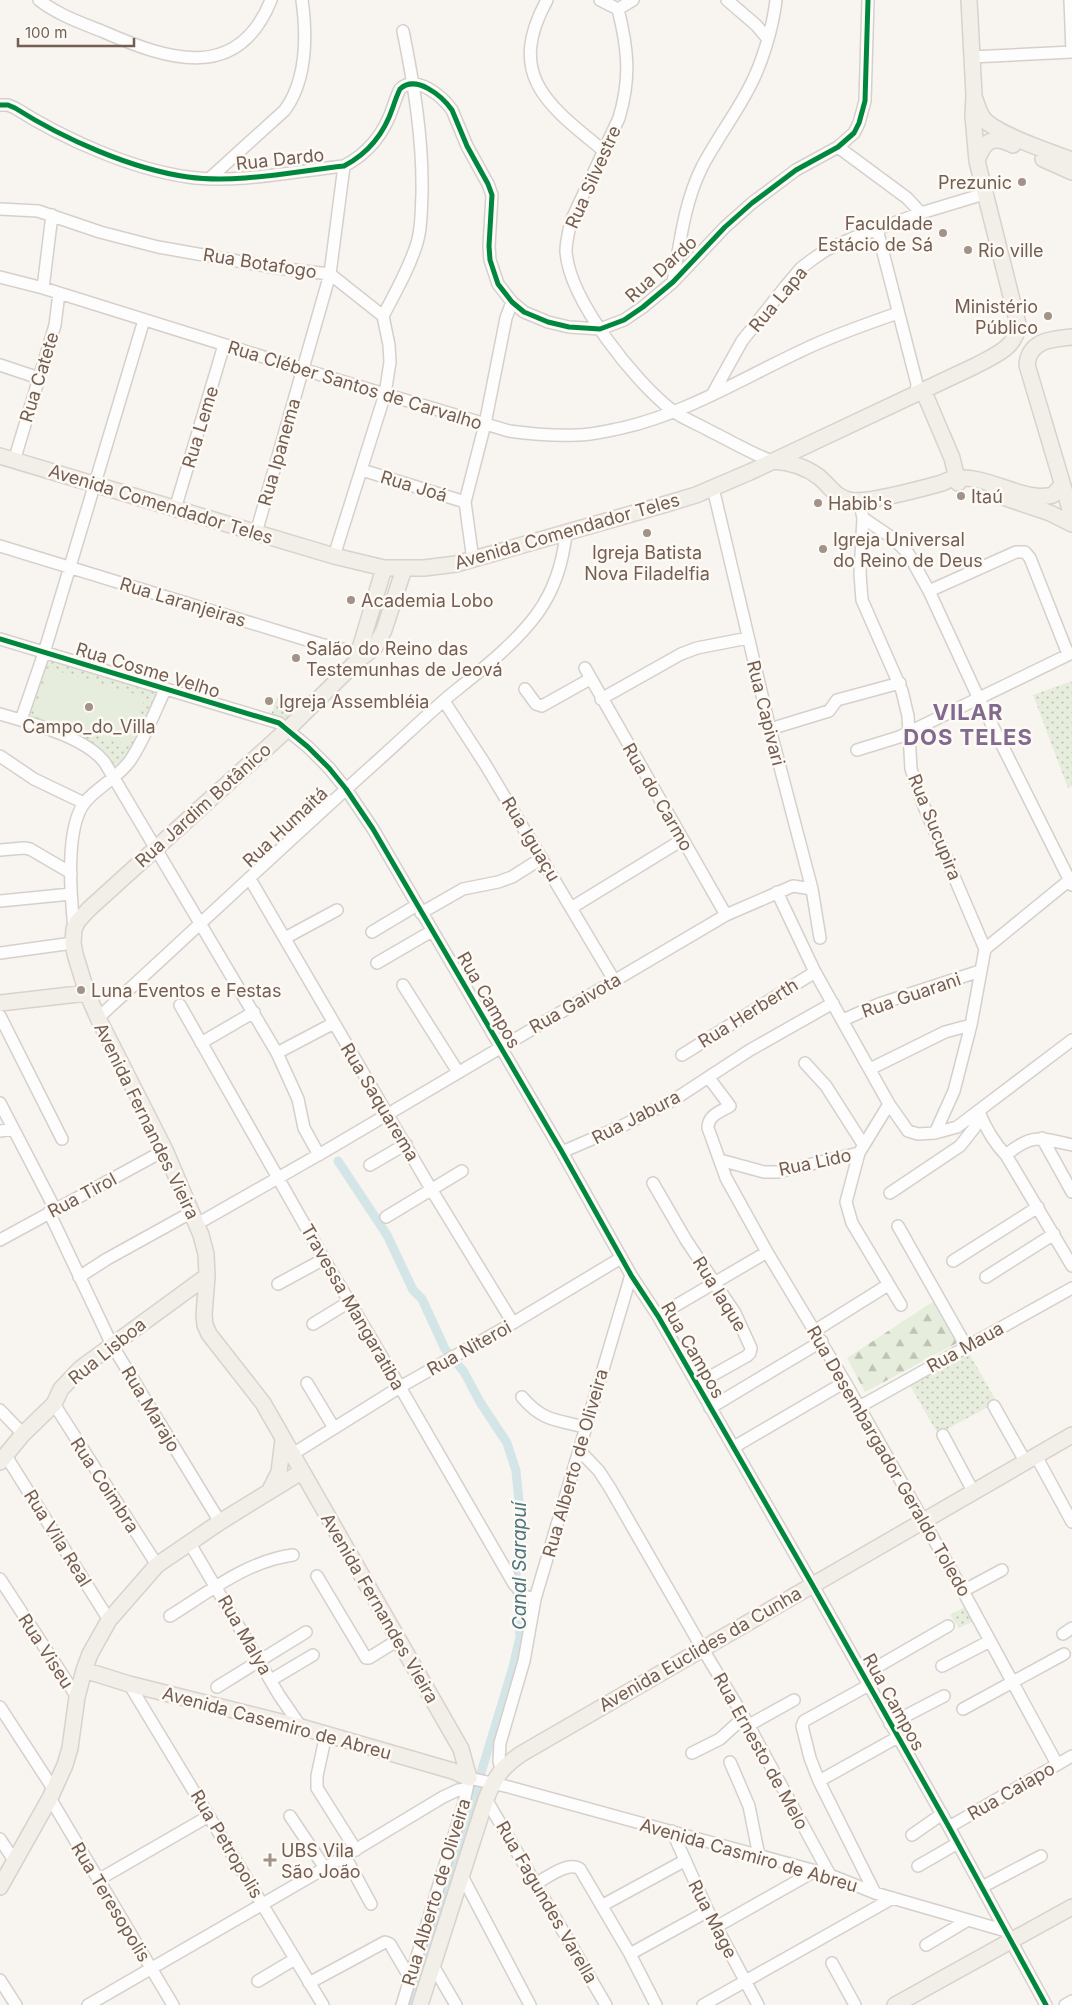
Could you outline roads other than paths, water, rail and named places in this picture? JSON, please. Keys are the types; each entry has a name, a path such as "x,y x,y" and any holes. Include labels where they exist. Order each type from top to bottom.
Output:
{"main road":[{"path":"969,0 974,95 973,116 977,161 984,194 1018,324 1032,338 1042,342"},
{"path":"974,95 980,112 991,125 1003,132 1072,160"},
{"path":"977,161 984,145 997,140 1004,140 1072,172"},
{"name":"Avenida Comendador Teles","path":"7,459 334,556 384,568 404,569 441,566 473,560 666,504 713,488 813,442 918,389 999,353 1015,339 1018,324"},
{"path":"1027,365 1031,351 1042,342 1072,337"},
{"path":"999,353 1018,356 1027,365 1067,483 1072,516"},
{"path":"918,389 953,481"},
{"path":"813,442 810,456 812,465 819,477 838,496 848,500 859,500 953,481 980,479 1039,503 1072,524"},
{"path":"772,461 790,463 819,477"},
{"path":"1039,503 1053,495 1067,483"},
{"name":"Rua Jardim Botânico","path":"360,656 384,568"},
{"name":"Rua Jardim Botânico","path":"74,936 78,921 89,909 286,730 360,656 375,647 384,630 404,569"},
{"name":"Avenida Fernandes Vieira","path":"74,936 87,993 195,1218 206,1254 207,1276 204,1315 209,1334 262,1403 461,1749 477,1783"},
{"path":"0,1003 87,993"},
{"name":"Rua Lisboa","path":"3,1459 24,1434 54,1404 57,1395 68,1381 112,1344 207,1276"},
{"name":"Avenida Euclides da Cunha","path":"420,2005 486,1799 477,1783 501,1769 521,1754 702,1648 1072,1435"},
{"path":"269,1492 279,1472 283,1440"},
{"path":"0,1887 52,1794 65,1765 70,1748 77,1697 84,1670 90,1654 109,1620 157,1565 220,1522 302,1472"},
{"name":"Avenida Casemiro de Abreu","path":"84,1670 129,1684 326,1734 453,1771 477,1783"},
{"path":"895,2005 1008,1936 1072,1907"}],"street":[{"path":"39,0 58,12 147,50 202,58 214,57 238,48 261,21 271,0"},
{"path":"210,178 285,110 292,100 302,69 305,33 302,0"},
{"path":"547,0 533,32 530,46 531,65 535,83 570,124 604,151"},
{"path":"608,3 633,0"},
{"path":"726,0 756,25 767,38"},
{"path":"673,282 684,220 692,190 715,144 750,87 760,64 776,0"},
{"name":"Rua Dardo","path":"0,105 8,105 74,141 165,172 189,177 236,178 344,166 358,159 376,142 384,128 400,89 404,85 414,84 431,90 447,102 452,110 474,161 488,184 492,195 489,246 490,260 498,284 512,302 524,312 548,322 569,327 600,329 624,320 644,307 673,282 725,227 752,203 796,170 838,147 854,133 865,102 868,0"},
{"path":"972,57 1072,52 1070,0"},
{"name":"Rua Silvestre","path":"608,3 626,40 628,82 619,118 572,221 567,238 566,251 569,266 575,282 600,329 644,384 675,412 752,453 772,461"},
{"path":"334,556 385,394 390,362 389,345 383,316 410,262 422,221 421,146 414,84 403,31"},
{"path":"838,147 907,198 921,213"},
{"name":"Rua Ipanema","path":"256,533 330,274 344,166"},
{"name":"Rua Lapa","path":"712,395 742,341 802,268 826,250 921,213 984,194"},
{"name":"Rua Botafogo","path":"0,209 22,209 52,214 100,232 150,245 277,268 330,274 383,316"},
{"path":"43,288 52,214"},
{"path":"876,229 918,389"},
{"name":"Rua Cléber Santos de Carvalho","path":"0,277 43,288 485,424 528,434 578,435 641,423 675,412 803,350 842,333 898,313"},
{"name":"Rua Catete","path":"7,459 39,378 57,315 59,293"},
{"path":"473,560 465,502 485,424 506,318 512,302"},
{"path":"21,720 44,653 144,320"},
{"name":"Rua Leme","path":"175,508 224,345"},
{"path":"0,365 39,378"},
{"name":"Rua Joá","path":"362,470 465,502"},
{"name":"Rua Capivari","path":"713,488 770,729 812,889 820,938"},
{"name":"Rua Sucupira","path":"859,500 863,518 860,574 862,600 900,683 906,706 911,769 923,804 985,949"},
{"path":"863,518 892,537 908,553 929,591 979,699 1071,882 985,949 971,1025 954,1091 935,1133"},
{"name":"Rua Humaitá","path":"98,1018 346,789 494,658 536,615 546,601 557,578 564,552 566,533"},
{"name":"Rua Laranjeiras","path":"0,546 360,656"},
{"path":"858,750 894,739 1070,653 1030,558 1025,552 1016,552 929,591"},
{"path":"601,699 681,654 696,648 748,638"},
{"name":"Rua Cosme Velho","path":"0,639 165,690 274,721 286,730"},
{"name":"Rua do Carmo","path":"525,689 536,704 542,706 587,673 726,915"},
{"path":"770,729 829,711 837,700 900,683"},
{"path":"0,953 74,936 71,873 73,836 80,812 84,803 125,767 132,757 165,690"},
{"name":"Rua Iguaçu","path":"444,701 485,764 614,980"},
{"path":"0,714 21,720 90,748 101,757 254,1012 277,1053 298,1098 304,1128 323,1152"},
{"name":"Rua Campos","path":"286,730 308,747 346,789 373,829 562,1152 621,1258 658,1316 734,1447 942,1814 1046,2005"},
{"path":"0,756 34,779 84,803"},
{"path":"571,908 682,840"},
{"path":"0,850 30,849 71,873"},
{"path":"372,932 463,889 498,882 512,877 542,858"},
{"name":"Rua Saquarema","path":"250,879 431,1188 513,1323"},
{"name":"Rua Gaivota","path":"79,1276 107,1259 278,1178 726,915 793,886 812,889"},
{"path":"777,892 815,972 889,1104 910,1132 918,1134 935,1133 957,1127 1072,1040"},
{"path":"0,901 71,894"},
{"path":"285,938 337,910"},
{"path":"377,963 432,931"},
{"name":"Rua Guarani","path":"843,1020 879,1004 980,971"},
{"name":"Rua Herberth","path":"682,1055 815,972"},
{"path":"403,985 458,1072"},
{"name":"Rua Jabura","path":"562,1152 648,1113 833,1003"},
{"name":"Travessa Mangaratiba","path":"180,1005 324,1259 514,1584 522,1593 535,1599"},
{"path":"202,1043 254,1012"},
{"path":"0,1016 62,1139"},
{"path":"277,1053 334,1023"},
{"path":"870,1069 945,1032 971,1025"},
{"path":"805,1063 826,1086 861,1148"},
{"path":"709,1078 730,1106 712,1116 708,1122 708,1128 720,1160"},
{"name":"Rua Marajo","path":"0,1103 52,1211 79,1276 112,1344 220,1522"},
{"path":"889,1104 861,1148 846,1202 852,1223 901,1305"},
{"path":"979,1112 985,1128 1006,1155 1072,1266"},
{"path":"890,1193 960,1146 975,1127 979,1112"},
{"path":"0,1131 13,1129"},
{"path":"1006,1155 1022,1142 1042,1138 1072,1145"},
{"path":"1042,1138 1072,1192"},
{"path":"370,1165 406,1144"},
{"name":"Rua Lido","path":"720,1160 764,1172 778,1172 861,1148"},
{"name":"Rua Tirol","path":"0,1240 164,1150"},
{"name":"Rua Desembargador Geraldo Toledo","path":"720,1160 726,1178 767,1252 816,1330 963,1591 1057,1764"},
{"path":"386,1217 431,1188 462,1171"},
{"name":"Rua Iaque","path":"653,1183 686,1240 735,1314 752,1348 746,1356 697,1384"},
{"path":"953,1261 1038,1207"},
{"path":"898,1226 966,1346"},
{"path":"986,1277 1054,1234"},
{"path":"658,1316 767,1252"},
{"name":"Rua Niteroi","path":"291,1455 400,1387 513,1323 621,1258"},
{"path":"278,1284 324,1259"},
{"name":"Rua Alberto de Oliveira","path":"501,1769 499,1761 500,1744 524,1661 535,1599 631,1275"},
{"path":"816,1330 888,1285"},
{"name":"Rua Maua","path":"859,1406 1072,1288"},
{"path":"313,1324 349,1302"},
{"path":"710,1408 822,1341"},
{"path":"734,1447 845,1382"},
{"path":"307,1383 334,1428"},
{"path":"522,1398 542,1416 585,1427"},
{"name":"Rua Coimbra","path":"54,1404 157,1565"},
{"path":"994,1406 1072,1522"},
{"path":"1,1414 24,1434"},
{"path":"943,1435 974,1491"},
{"name":"Rua Ernesto de Melo","path":"579,1450 599,1471 610,1488 702,1648 747,1721 830,1875"},
{"name":"Rua Vila Real","path":"3,1459 109,1620"},
{"name":"Rua Malya","path":"189,1542 301,1727"},
{"path":"170,1616 250,1566 266,1560 293,1555"},
{"path":"963,1591 1002,1570"},
{"path":"317,1576 366,1658 398,1640"},
{"name":"Rua Viseu","path":"0,1579 77,1697"},
{"path":"863,1675 948,1626"},
{"path":"217,1686 306,1632"},
{"path":"942,1666 990,1641"},
{"path":"963,1709 1064,1654"},
{"path":"272,1680 313,1655"},
{"name":"Rua Petropolis","path":"129,1684 263,1904 321,2004"},
{"path":"869,1685 804,1721 802,1732 820,1781 875,1893"},
{"path":"890,1724 944,1696"},
{"path":"692,1754 720,1739 747,1721 794,1700"},
{"name":"Rua Teresopolis","path":"0,1706 52,1794 98,1880 173,2005"},
{"path":"326,1734 317,1776 317,1788 356,1850"},
{"path":"820,1781 898,1737"},
{"name":"Rua Caiapo","path":"949,1827 1072,1756"},
{"path":"730,1762 749,1806 758,1856"},
{"path":"88,2005 356,1850 451,1792 477,1783"},
{"name":"Rua Alberto de Oliveira","path":"402,2005 477,1783"},
{"name":"Avenida Casmiro de Abreu","path":"477,1783 672,1832 830,1875 875,1893 968,1920 1008,1936"},
{"name":"Rua Fagundes Varella","path":"486,1799 604,2004"},
{"path":"912,1835 942,1814"},
{"path":"98,1880 209,1816"},
{"path":"290,1816 325,1868"},
{"name":"Rua Mage","path":"672,1832 716,1928 758,2005"},
{"path":"0,1839 15,1862"},
{"path":"918,1866 958,1843"},
{"path":"345,1856 371,1904"},
{"path":"982,1887 1041,1856"},
{"path":"603,1905 684,1861"},
{"path":"536,1883 569,1867 577,1867 603,1905 656,2005"},
{"path":"716,1928 815,1871"},
{"path":"462,1874 530,2005"},
{"path":"703,2005 893,1898"},
{"path":"630,1954 708,1911"},
{"path":"926,1945 968,1920"},
{"path":"309,1984 385,1942 390,1944 410,1978"},
{"path":"258,1981 295,1959"},
{"path":"832,1963 854,2005"},
{"path":"432,1964 456,2005"},
{"path":"0,1980 16,2005"},
{"path":"1065,2005 1072,2001"}],"waterway":[{"name":"Canal Sarapuí","path":"338,1161 387,1235 413,1290 422,1299 445,1349 464,1372 480,1402 507,1443 516,1471 519,1501 520,1527 516,1576 520,1637 513,1667 411,2005"}],"place":[{"name":"Prezunic","path":"1022,182"},
{"name":"Faculdade Estácio de Sá","path":"943,233"},
{"name":"Rio ville","path":"968,250"},
{"name":"Ministério Público","path":"1048,316"},
{"name":"Itaú","path":"961,496"},
{"name":"Habib's","path":"818,503"},
{"name":"Igreja Batista Nova Filadelfia","path":"647,533"},
{"name":"Igreja Universal do Reino de Deus","path":"823,549"},
{"name":"Academia Lobo","path":"351,600"},
{"name":"Salão do Reino das Testemunhas de Jeová","path":"296,658"},
{"name":"Igreja Assembléia","path":"269,701"},
{"name":"Campo_do_Villa","path":"89,707"},
{"name":"Luna Eventos e Festas","path":"81,990"},
{"name":"UBS Vila São João","path":"270,1860"}],"district":[{"name":"VILAR DOS TELES","path":"968,724"}]}
